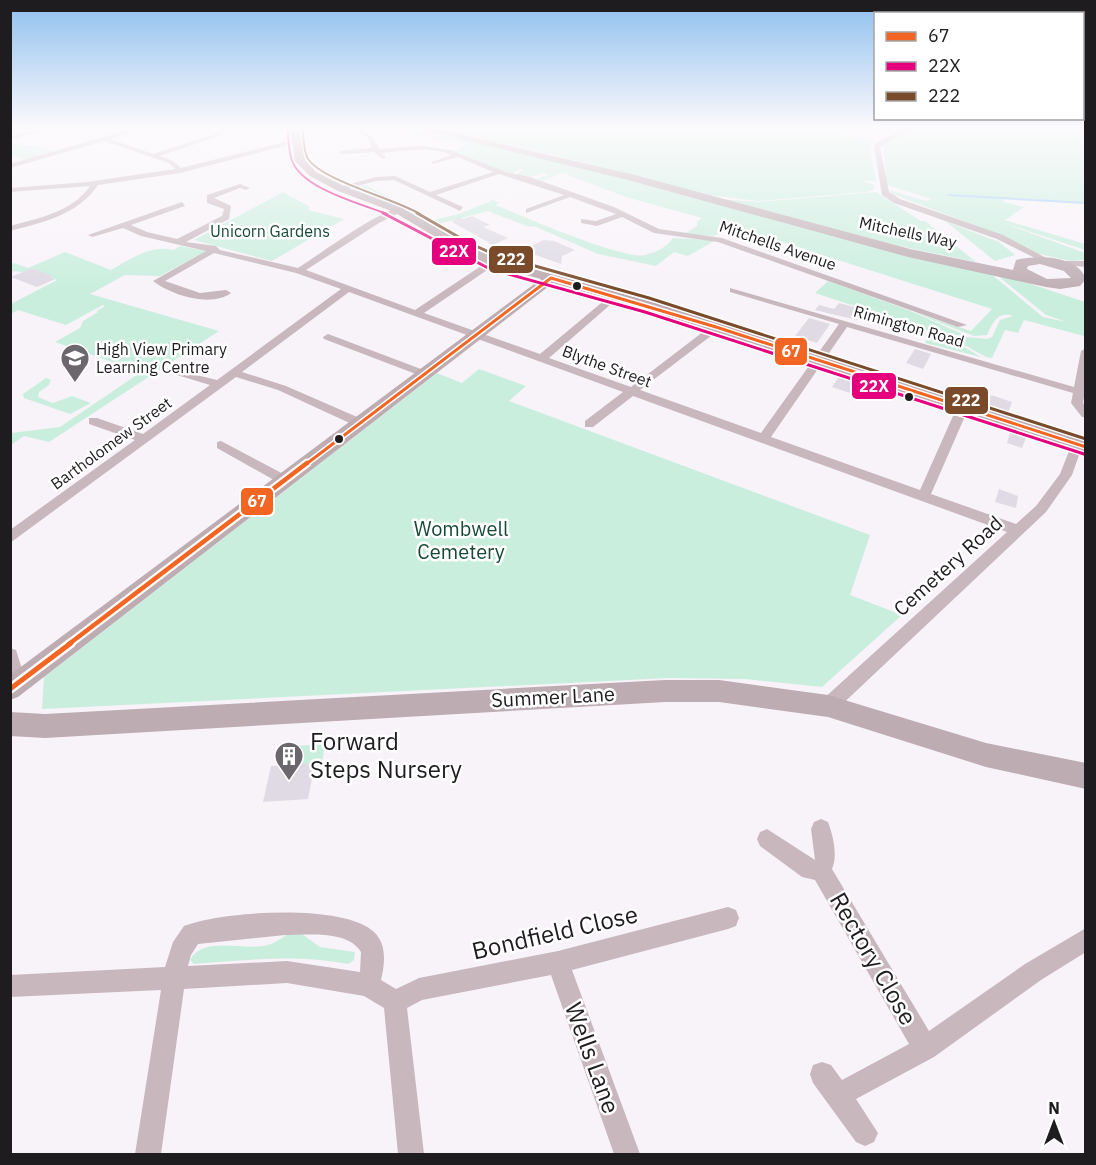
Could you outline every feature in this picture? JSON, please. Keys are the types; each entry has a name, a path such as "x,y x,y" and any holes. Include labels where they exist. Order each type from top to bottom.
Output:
{"main road":[{"name":"Mitchells Way","path":"646,181 908,253 973,264 1049,283 1079,273"},
{"name":"Mitchells Way","path":"973,264 1022,257 1052,262 1079,273"},
{"path":"1022,257 1020,270 1031,278"},
{"path":"1079,273 1086,288"}],"street":[{"path":"62,188 77,181"},
{"path":"10,190 62,188 121,181"},
{"path":"328,181 398,210 458,245 494,262 716,327 1082,445"},
{"path":"342,189 368,181"},
{"path":"400,181 460,209"},
{"path":"431,194 470,181"},
{"name":"Mitchells Avenue","path":"536,181 623,214 657,231 719,240 962,325"},
{"path":"883,181 885,193 897,201 1000,237 1022,257"},
{"path":"10,228 70,208 83,199 95,184"},
{"path":"171,247 226,217 228,208 210,201 210,197 240,186 246,188"},
{"path":"529,211 569,195"},
{"path":"92,235 176,204"},
{"path":"299,271 398,210"},
{"path":"584,221 597,224 623,214"},
{"name":"Blythe Street","path":"124,225 144,234 216,249 299,271 540,360 1019,531"},
{"path":"158,280 216,249"},
{"path":"415,314 494,262"},
{"path":"10,656 14,685 551,278"},
{"path":"144,280 158,280 210,302 226,293"},
{"name":"Bartholomew Street","path":"10,538 347,289"},
{"name":"Rimington Road","path":"733,290 1077,392"},
{"path":"540,360 615,296"},
{"path":"763,440 845,323"},
{"path":"589,424 716,327"},
{"path":"328,337 425,374"},
{"path":"1086,351 1077,392 1077,403 1086,414"},
{"path":"171,370 219,384"},
{"path":"235,373 282,388 360,423"},
{"path":"923,497 963,407"},
{"path":"93,421 145,439"},
{"path":"221,445 286,480"},
{"name":"Cemetery Road","path":"828,706 1041,509 1066,475 1082,445"},
{"name":"Summer Lane","path":"10,724 45,726 664,691 729,692 828,706 987,755 1086,776"},
{"name":"Rectory Close","path":"821,828 825,862 821,870"},
{"name":"Rectory Close","path":"767,839 809,870 821,870"},
{"name":"Rectory Close","path":"821,870 925,1048"},
{"name":"Bondfield Close","path":"395,1002 419,989 558,962 728,918"},
{"path":"148,1155 174,976 181,950 192,934 215,929 297,923 353,929 368,940 374,963 368,985"},
{"name":"Rectory Close","path":"838,1095 925,1048 1033,972 1086,939"},
{"name":"Wells Lane","path":"558,962 627,1155"},
{"path":"10,986 287,972 368,985 395,1002 411,1155"},
{"path":"822,1074 865,1133"}],"green space":[{"path":"585,181 640,181 985,269 1043,317 1067,322 1046,315 992,271 1085,302 1084,336 1024,320 1018,333 1005,330 992,358 986,357 946,335 987,339 992,337 1000,320 1013,316 999,317 987,335 974,336 913,312 971,331 992,309 731,226 714,236 684,234 697,226 697,222 702,218 626,197"},
{"path":"657,181 864,181 874,185 873,190 867,192 758,201 709,195"},
{"path":"887,181 1085,181 1085,204 1002,199 1004,202 1024,207 1005,220 1085,244 1085,250 1011,226 1085,253 1085,260 1070,261 1031,252 990,231 892,194 889,190 926,201 932,199 887,185"},
{"path":"365,185 433,220 459,214 493,200 499,203 496,205 548,227 634,255 645,255 657,251 673,238 716,240 688,256 674,252 656,266 598,254 534,226 529,227 488,211 435,225 428,222 431,220 427,221 403,208 353,190"},
{"name":"Unicorn Gardens","path":"283,192 310,207 308,210 344,219 272,261 194,240"},
{"path":"876,192 921,221 925,221 976,262 899,246 718,199 759,202"},
{"path":"945,221 999,242 1015,255 995,261"},
{"path":"180,246 207,251 160,276 125,275 90,294 219,331 49,442 24,436 11,445 11,433 60,427 141,372 55,342 80,328 83,321 98,312 105,306 103,305 66,325 18,310 11,314 11,304 57,280 32,268 23,272 11,271 11,265 14,263 28,268 65,252 111,270 148,251 173,250"},
{"path":"828,281 908,310 967,336 942,334 981,357 925,343 930,331 815,293"},
{"name":"Wombwell Cemetery","path":"479,369 526,386 509,401 870,535 850,595 902,615 822,687 745,679 669,678 42,709 44,677 437,373 462,383"},
{"path":"46,378 51,380 49,385 39,392 38,397 53,403 72,396 91,403 70,414 24,398 23,394"},
{"path":"325,744 322,763 286,765 290,746"},
{"path":"295,929 320,947 355,952 354,960 348,964 291,959 194,964 190,960 197,952 215,946 250,947 271,944"}],"building":[{"path":"472,216 490,225 483,227 508,238 493,245 452,222 459,217 463,219"},
{"path":"544,240 554,241 575,250 562,256 561,264 522,250"},
{"path":"32,268 53,276 50,277 55,279 37,287 11,277"},
{"path":"839,303 864,309 857,320 815,310 819,305 834,309"},
{"path":"809,318 830,324 817,343 795,336"},
{"path":"915,349 931,354 923,369 906,363"},
{"path":"840,375 858,380 850,393 832,387"},
{"path":"991,395 1012,402 1008,413 987,406"},
{"path":"1011,430 1027,435 1022,448 1007,443"},
{"path":"999,489 1018,496 1016,508 995,502"},
{"name":"Forward Steps Nursery","path":"315,763 308,799 263,802 271,766"}],"waterway":[{"path":"949,195 1086,203"}],"transit line":[{"name":"22X","path":"312,181 339,196 395,217 462,256 490,269 645,312 1084,454"},
{"name":"222","path":"344,181 401,203 469,243 496,255 649,298 1086,439"},
{"name":"67","path":"10,689 551,278 716,327 1086,447"}],"place":[{"name":"High View Primary Learning Centre","path":"75,384"},
{"name":"Forward Steps Nursery","path":"289,782"}]}
